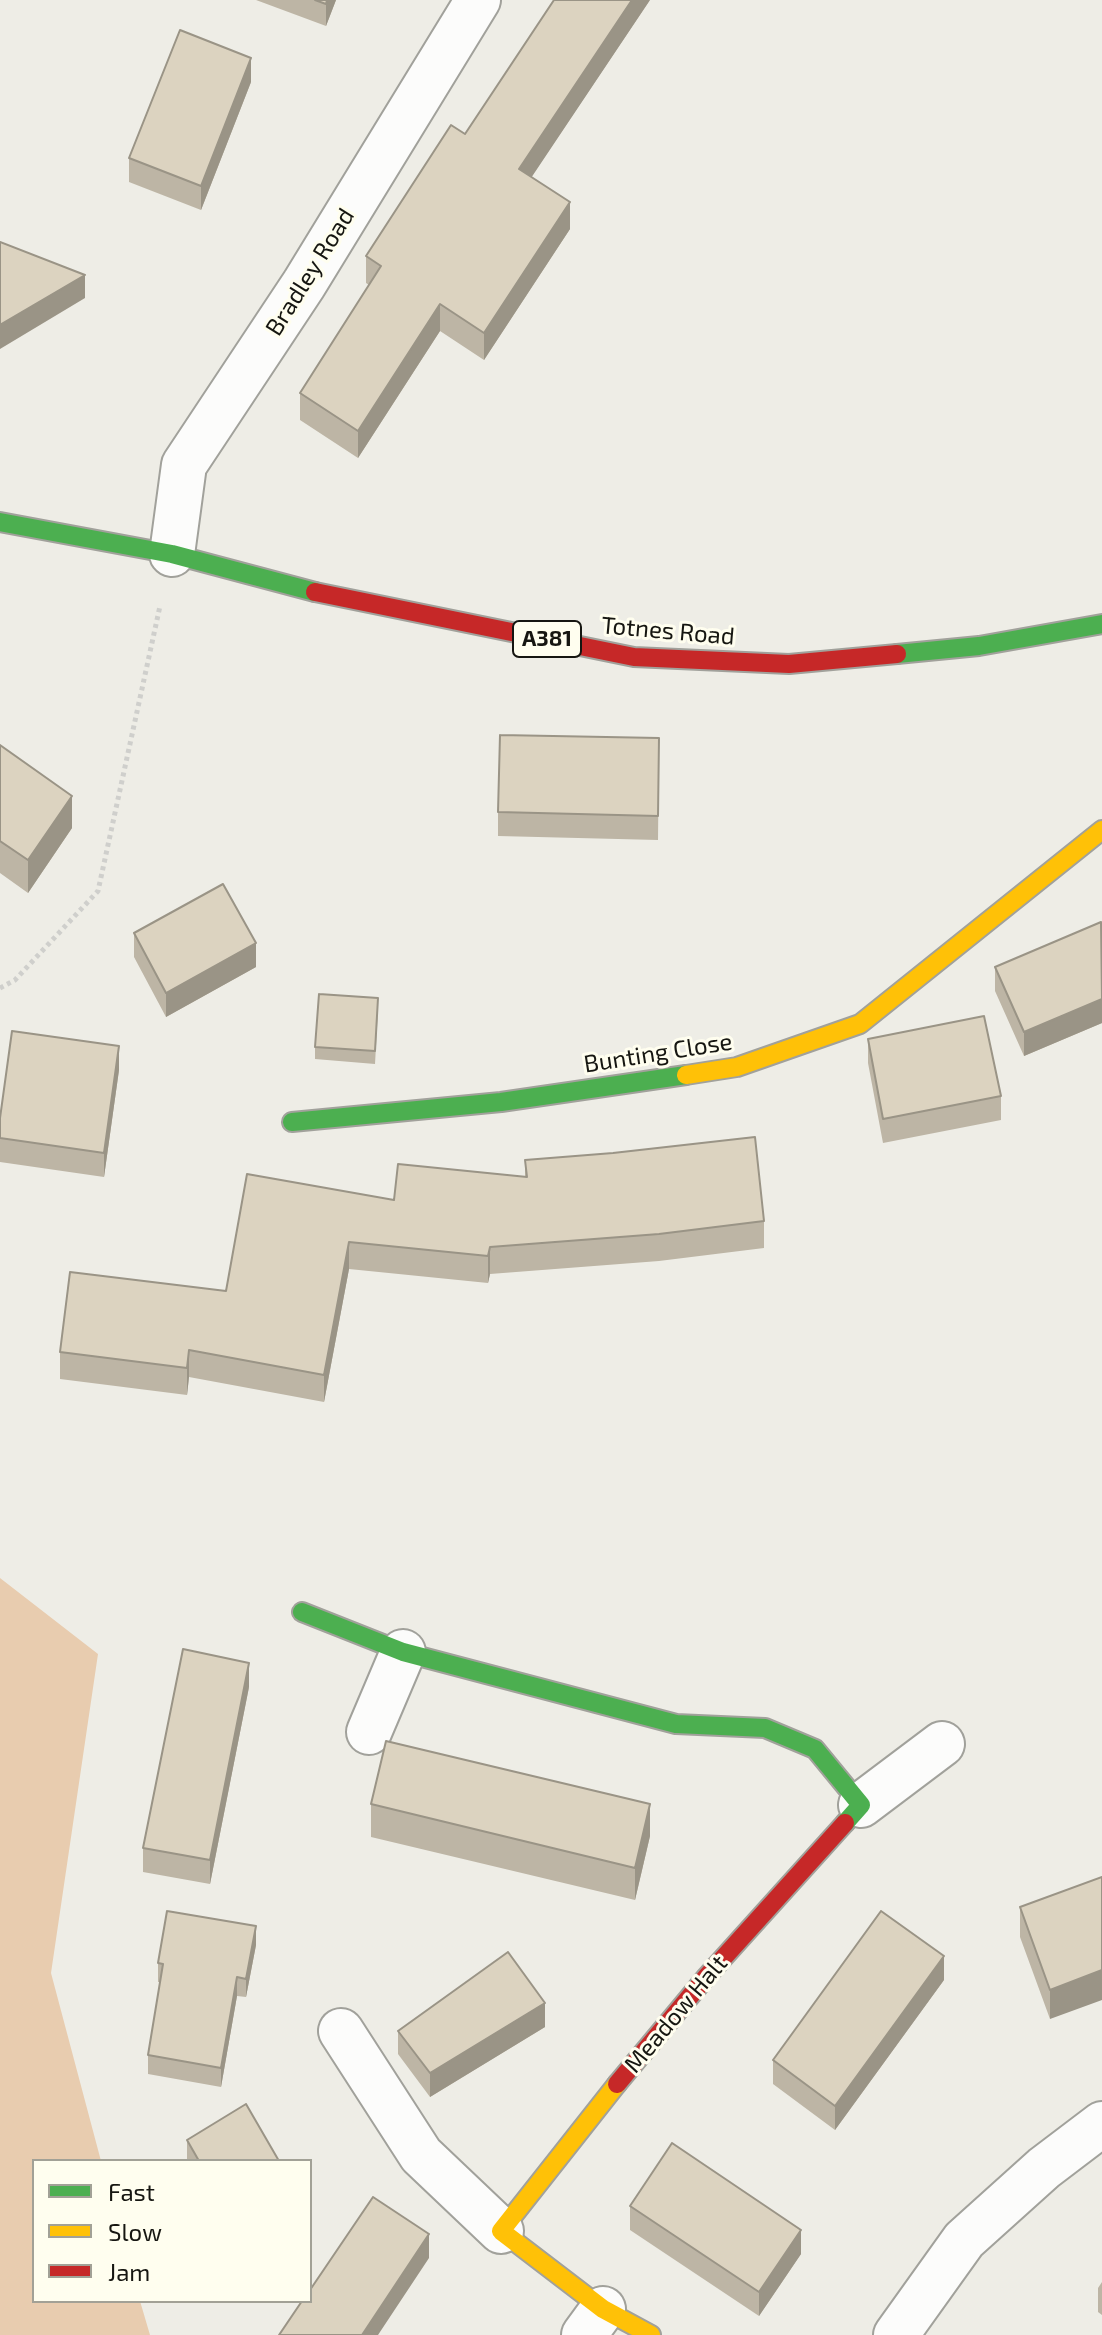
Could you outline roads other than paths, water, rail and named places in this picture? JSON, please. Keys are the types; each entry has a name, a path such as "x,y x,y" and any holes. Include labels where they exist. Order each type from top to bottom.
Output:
{"street":[{"name":"Bradley Road","path":"172,554 184,465 304,284 478,0"},
{"name":"Totnes Road","path":"0,522 172,554 298,589 634,657 789,664 979,646 1102,624"},
{"name":"Bunting Close","path":"292,1122 501,1102 737,1067 860,1024 1102,830"},
{"path":"302,1612 403,1652 676,1724 765,1728 815,1749 861,1805"},
{"path":"369,1732 403,1652"},
{"name":"Meadow Halt","path":"501,2231 580,2129 707,1976 861,1805 942,1744"},
{"path":"341,2031 421,2155 594,2322 651,2335"},
{"path":"896,2335 964,2240 1044,2168 1102,2124"}]}
